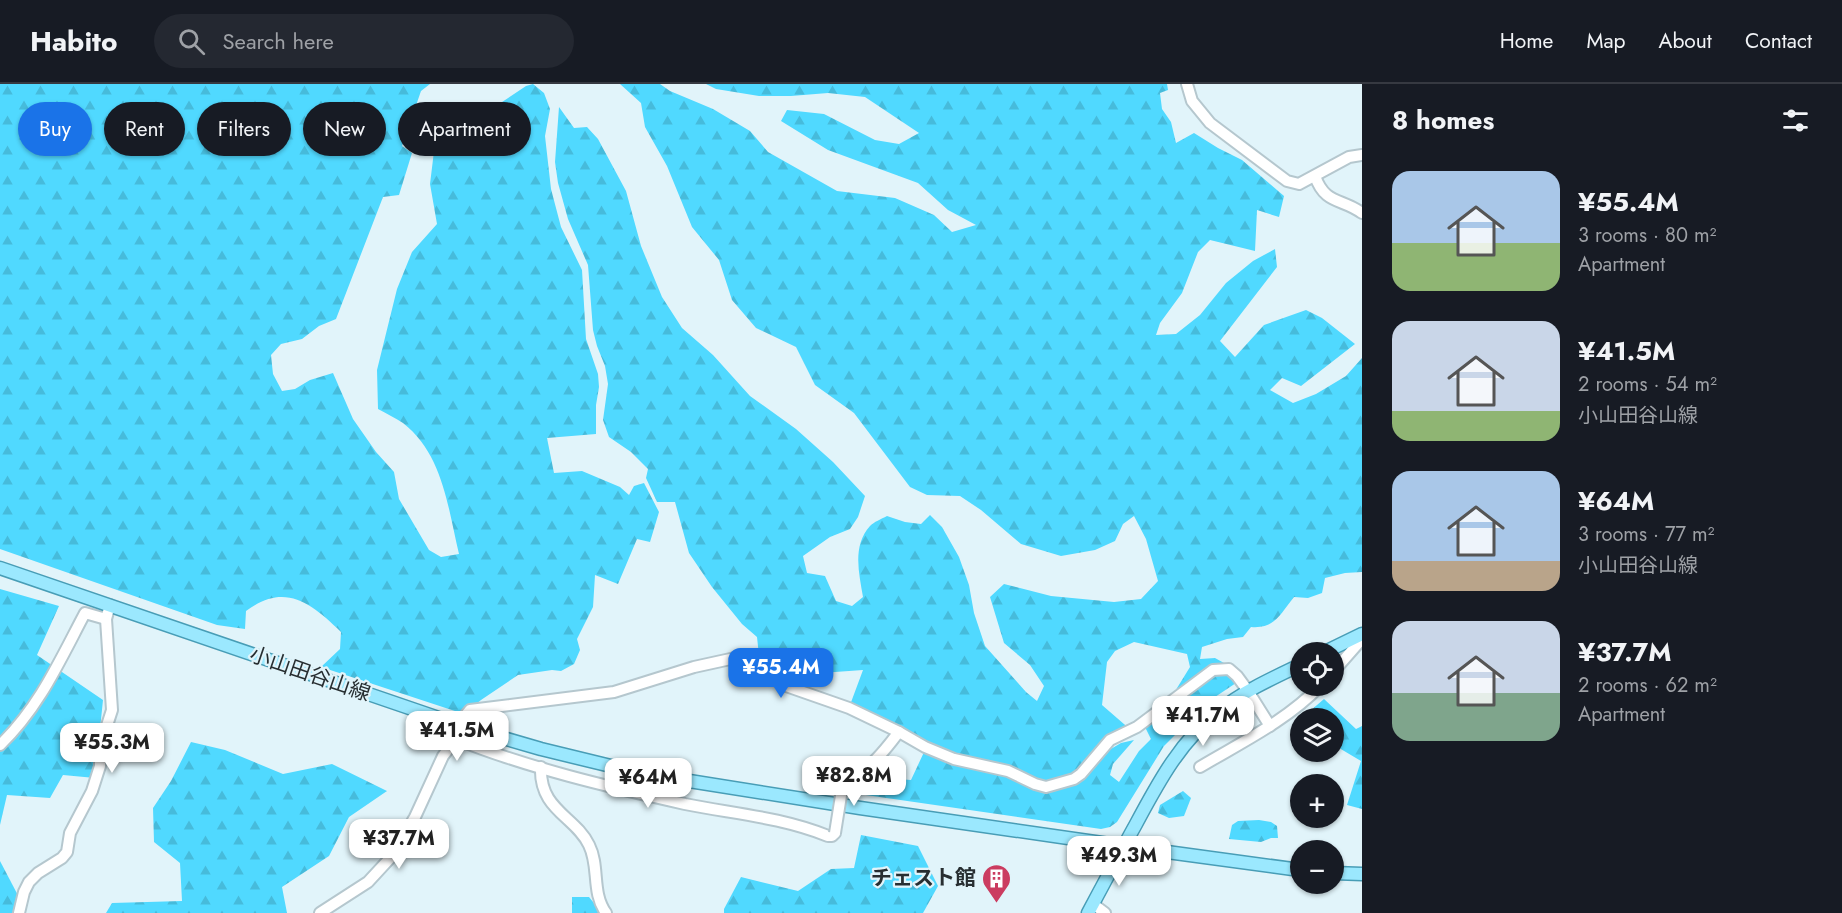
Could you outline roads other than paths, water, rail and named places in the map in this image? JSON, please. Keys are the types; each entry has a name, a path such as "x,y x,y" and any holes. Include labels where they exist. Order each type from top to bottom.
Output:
{"main road":[{"name":"小山田谷山線","path":"0,568 462,726 574,758 683,780 1290,869"},
{"path":"1344,643 1362,634"},
{"path":"1090,909 1159,780 1175,756 1206,722 1248,691 1290,670"},
{"path":"1344,873 1362,874"}],"street":[{"path":"1187,84 1192,101 1210,123 1287,181 1299,184 1349,158 1362,155"},
{"path":"1315,176 1319,187 1329,198 1362,213"},
{"path":"20,913 24,892 29,882 67,852 70,833 92,791 100,766 100,747 112,710 106,619 110,605"},
{"path":"0,745 16,730 34,706 85,613 106,619"},
{"path":"1344,660 1362,639"},
{"path":"320,913 368,882 392,856 415,817 443,756 456,739 470,710 614,692 694,667 735,658 746,661 786,686 828,700 954,759 1008,771 1035,784 1053,786 1074,779 1081,774 1110,740 1137,727 1213,670 1229,669 1237,676 1270,726"},
{"path":"1200,767 1270,726 1310,696"},
{"path":"456,739 541,767 688,804 796,824 832,836 835,833 844,777 868,767 899,732"},
{"path":"541,767 542,782 550,801 589,844 594,857 597,897 606,913"},
{"path":"1090,909 1105,913"}],"place":[{"name":"チェスト館","path":"997,904"}]}
